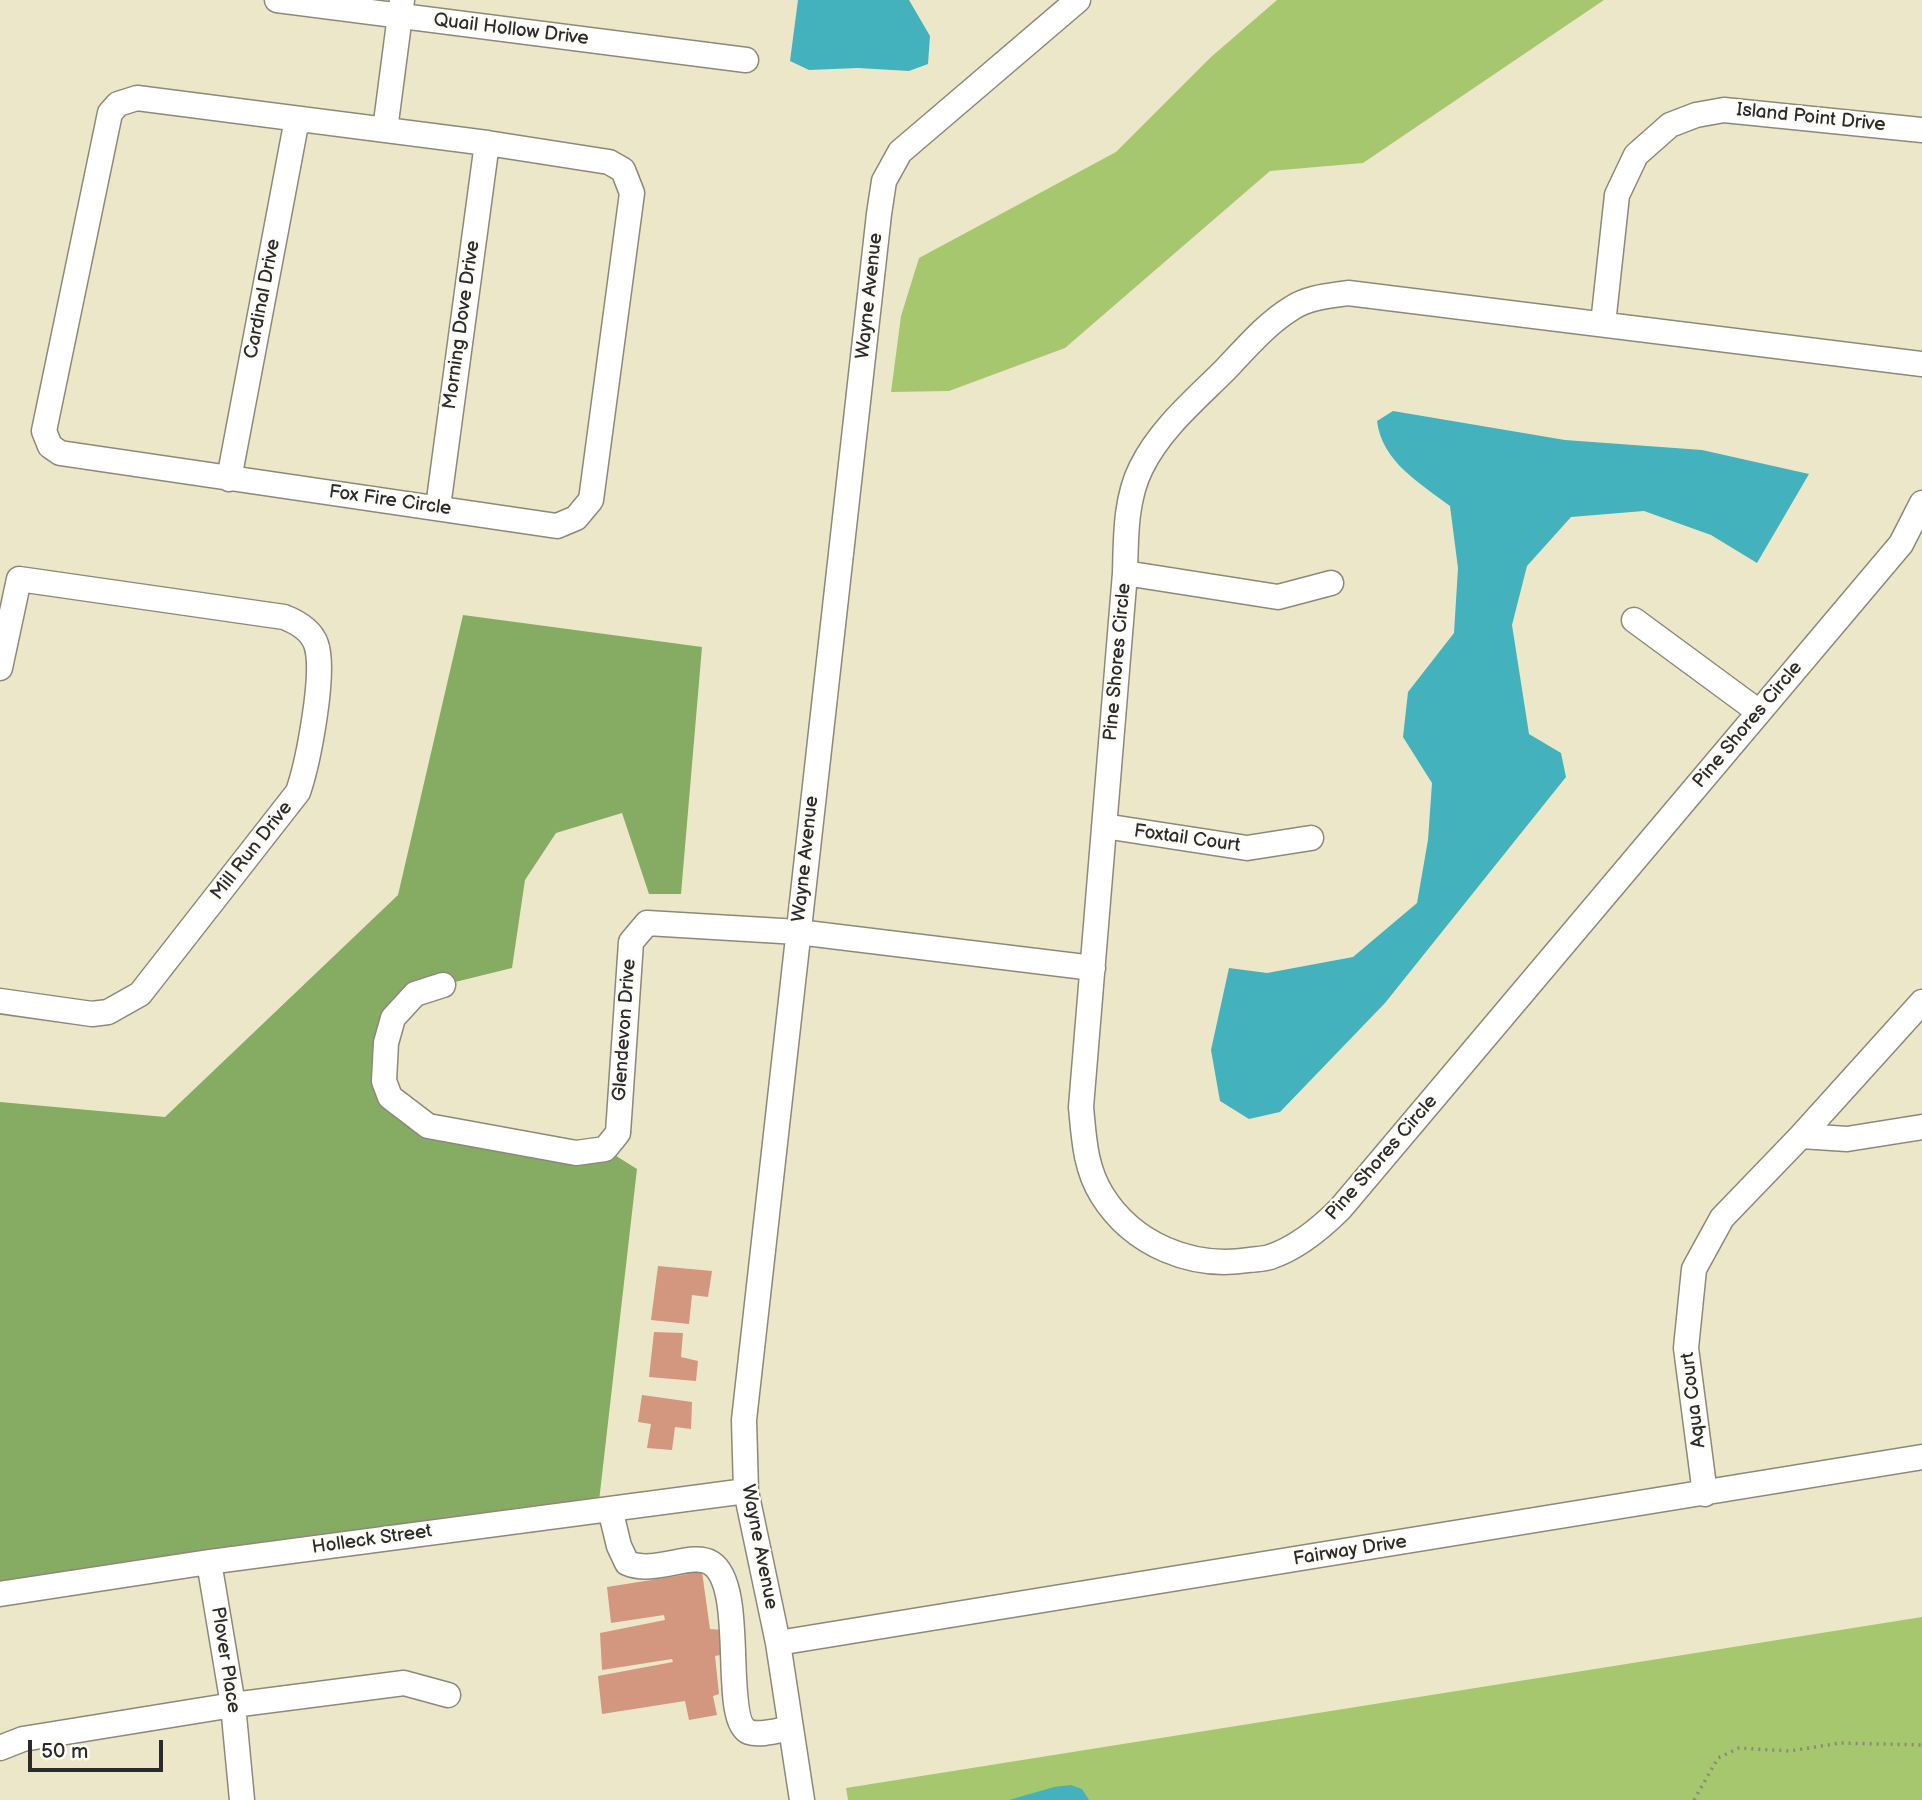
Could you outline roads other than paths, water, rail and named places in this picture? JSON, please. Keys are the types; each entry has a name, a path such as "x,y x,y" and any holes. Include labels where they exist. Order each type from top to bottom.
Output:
{"street":[{"name":"Quail Hollow Drive","path":"276,0 402,8 746,60"},
{"name":"Wayne Avenue","path":"802,1800 778,1643 746,1491 744,1420 884,181 901,152 1069,3"},
{"path":"385,131 402,8"},
{"name":"Fox Fire Circle","path":"137,98 297,119 487,143 609,162 624,170 632,193 593,487 591,500 576,518 557,526 60,453 50,446 44,431 110,113 118,104 137,98"},
{"name":"Island Point Drive","path":"1603,324 1618,195 1636,155 1670,125 1696,114 1724,110 1922,130"},
{"name":"Cardinal Drive","path":"229,479 297,119"},
{"name":"Morning Dove Drive","path":"438,508 487,143"},
{"name":"Pine Shores Circle","path":"1922,363 1348,293 1316,297 1294,306 1270,324 1168,428 1142,467 1135,485 1127,524 1081,1107 1087,1160 1102,1195 1125,1224 1155,1245 1193,1260 1225,1264 1269,1257 1317,1233 1901,544 1922,503"},
{"path":"1125,573 1278,597 1331,583"},
{"name":"Mill Run Drive","path":"0,668 9,578 284,617 300,623 316,641 320,666 306,769 298,792 140,994 108,1012 92,1014 0,1001"},
{"path":"1634,620 1759,712"},
{"name":"Foxtail Court","path":"1104,826 1247,848 1311,838"},
{"name":"Glendevon Drive","path":"443,985 415,994 393,1017 386,1042 384,1081 390,1097 428,1126 576,1153 605,1149 618,1133 631,942 647,923 798,932 1093,968"},
{"name":"Aqua Court","path":"1705,1494 1686,1348 1694,1269 1722,1218 1801,1136 1922,1002"},
{"path":"1801,1136 1847,1139 1922,1126"},
{"name":"Fairway Drive","path":"778,1643 1922,1457"},
{"name":"Holleck Street","path":"0,1594 209,1562 746,1491"},
{"path":"610,1509 619,1546 627,1563 635,1567 655,1568 700,1560 710,1562 719,1569 726,1586 733,1638 735,1698 740,1725 753,1733 791,1728"},
{"name":"Plover Place","path":"209,1562 233,1705 242,1800"},
{"path":"0,1748 23,1739 233,1705 404,1684 448,1695"}],"water":[{"path":"798,0 909,0 930,36 928,64 909,71 858,68 809,70 790,61"},
{"path":"1393,411 1565,440 1702,450 1809,474 1757,563 1711,535 1644,511 1571,517 1527,566 1512,625 1529,734 1561,753 1566,777 1385,1003 1280,1112 1249,1119 1220,1101 1211,1050 1229,968 1267,973 1353,957 1417,903 1428,840 1432,783 1403,737 1408,692 1454,633 1458,568 1450,506 1415,480 1394,460 1380,435 1377,421"},
{"path":"1071,1785 1082,1789 1089,1800 1009,1800 1054,1787"}]}
